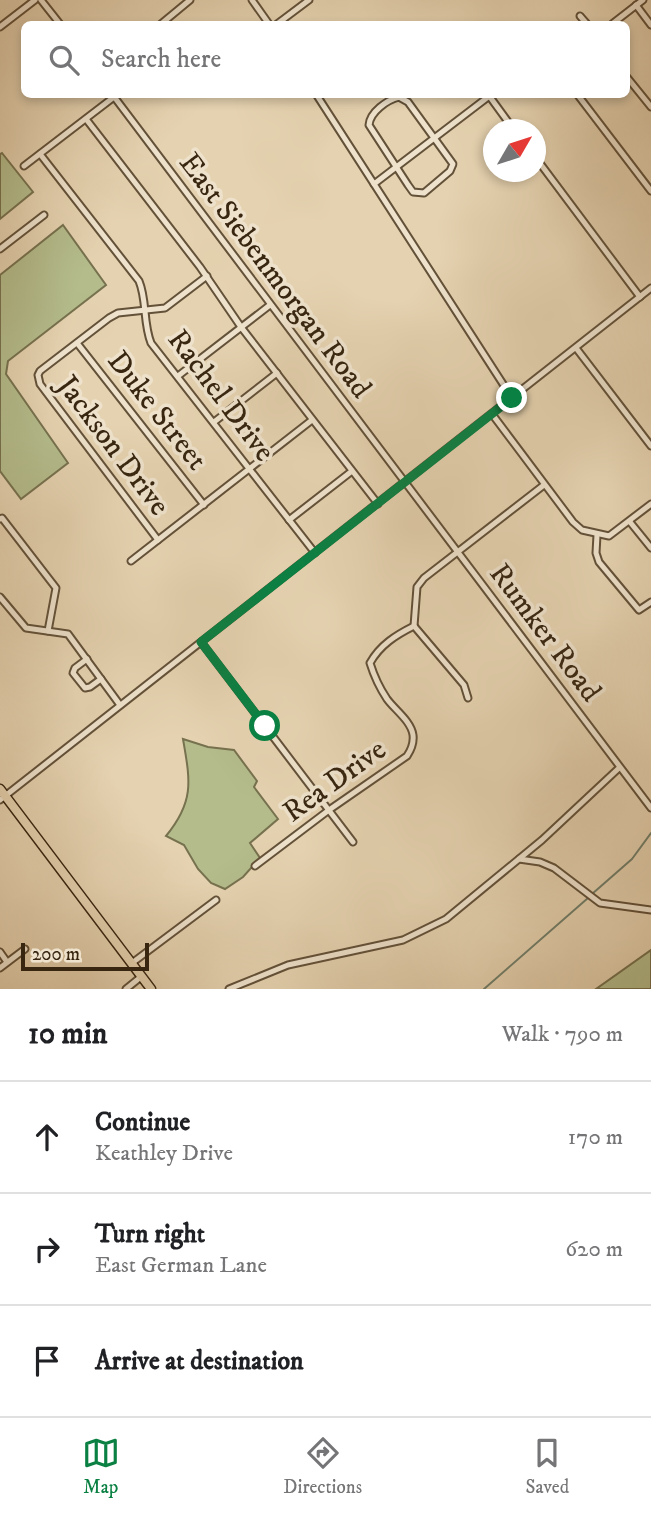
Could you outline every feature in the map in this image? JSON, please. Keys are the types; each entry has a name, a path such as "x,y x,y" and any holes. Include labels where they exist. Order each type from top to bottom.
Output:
{"highway":[{"path":"2,795 152,989"}],"street":[{"path":"0,27 35,0"},
{"path":"41,0 58,21"},
{"path":"165,21 190,0"},
{"path":"252,0 267,21"},
{"path":"281,21 309,0"},
{"path":"616,21 643,0"},
{"path":"636,5 651,25"},
{"path":"580,16 584,21"},
{"path":"630,81 651,107"},
{"path":"24,166 111,98"},
{"name":"East Siebenmorgan Road","path":"115,98 404,484"},
{"path":"319,98 512,398"},
{"path":"396,98 371,116 369,125 396,168 414,191 419,193 427,190 452,168 451,160 408,102 401,98"},
{"path":"374,184 488,98"},
{"path":"492,98 507,119"},
{"path":"580,98 651,191"},
{"path":"86,119 207,276 241,327 378,503"},
{"name":"Rachel Drive","path":"40,154 139,281 151,343 315,553"},
{"path":"546,171 640,297"},
{"path":"0,249 44,215"},
{"path":"77,343 118,313 165,308 207,276"},
{"path":"2,795 404,484 651,288"},
{"path":"178,376 270,305"},
{"name":"Jackson Drive","path":"77,343 40,371 40,384 158,540"},
{"name":"Duke Street","path":"77,343 204,505"},
{"path":"576,348 651,446"},
{"path":"214,422 277,373"},
{"path":"492,414 544,485 582,530 609,536 651,504"},
{"path":"131,561 312,419"},
{"path":"289,520 352,471"},
{"name":"Rumker Road","path":"404,484 651,808"},
{"path":"468,698 464,685 414,626 416,587 544,485"},
{"path":"1,518 56,588 48,631"},
{"path":"630,522 651,548"},
{"path":"597,535 596,553 611,579 639,610 651,602"},
{"path":"0,597 26,628 68,634 120,705"},
{"name":"Rea Drive","path":"255,866 407,756 414,737 410,727 387,699 370,663 377,650 400,632 414,626"},
{"path":"201,642 353,842"},
{"path":"87,659 74,670 79,680 87,688 101,679"},
{"path":"229,989 288,965 403,940 446,919 532,848 619,768"},
{"path":"519,859 540,862 554,868 600,903 651,910"},
{"path":"132,964 216,900"},
{"path":"0,968 25,949"},
{"path":"0,952 7,962"},
{"path":"126,989 142,976"}],"green space":[{"path":"2,153 33,192 0,219 0,154"},
{"path":"63,225 106,285 8,361 6,374 68,463 21,499 0,471 0,275"},
{"path":"183,739 208,747 234,750 257,781 254,787 278,819 250,843 260,858 243,877 225,889 211,883 198,869 184,845 166,836 182,812 188,790"},
{"path":"651,950 651,989 596,989"}],"waterway":[{"path":"592,894 632,859 651,833"},
{"path":"484,989 588,898"}],"route":[{"path":"265,726 201,642 512,398"}]}
